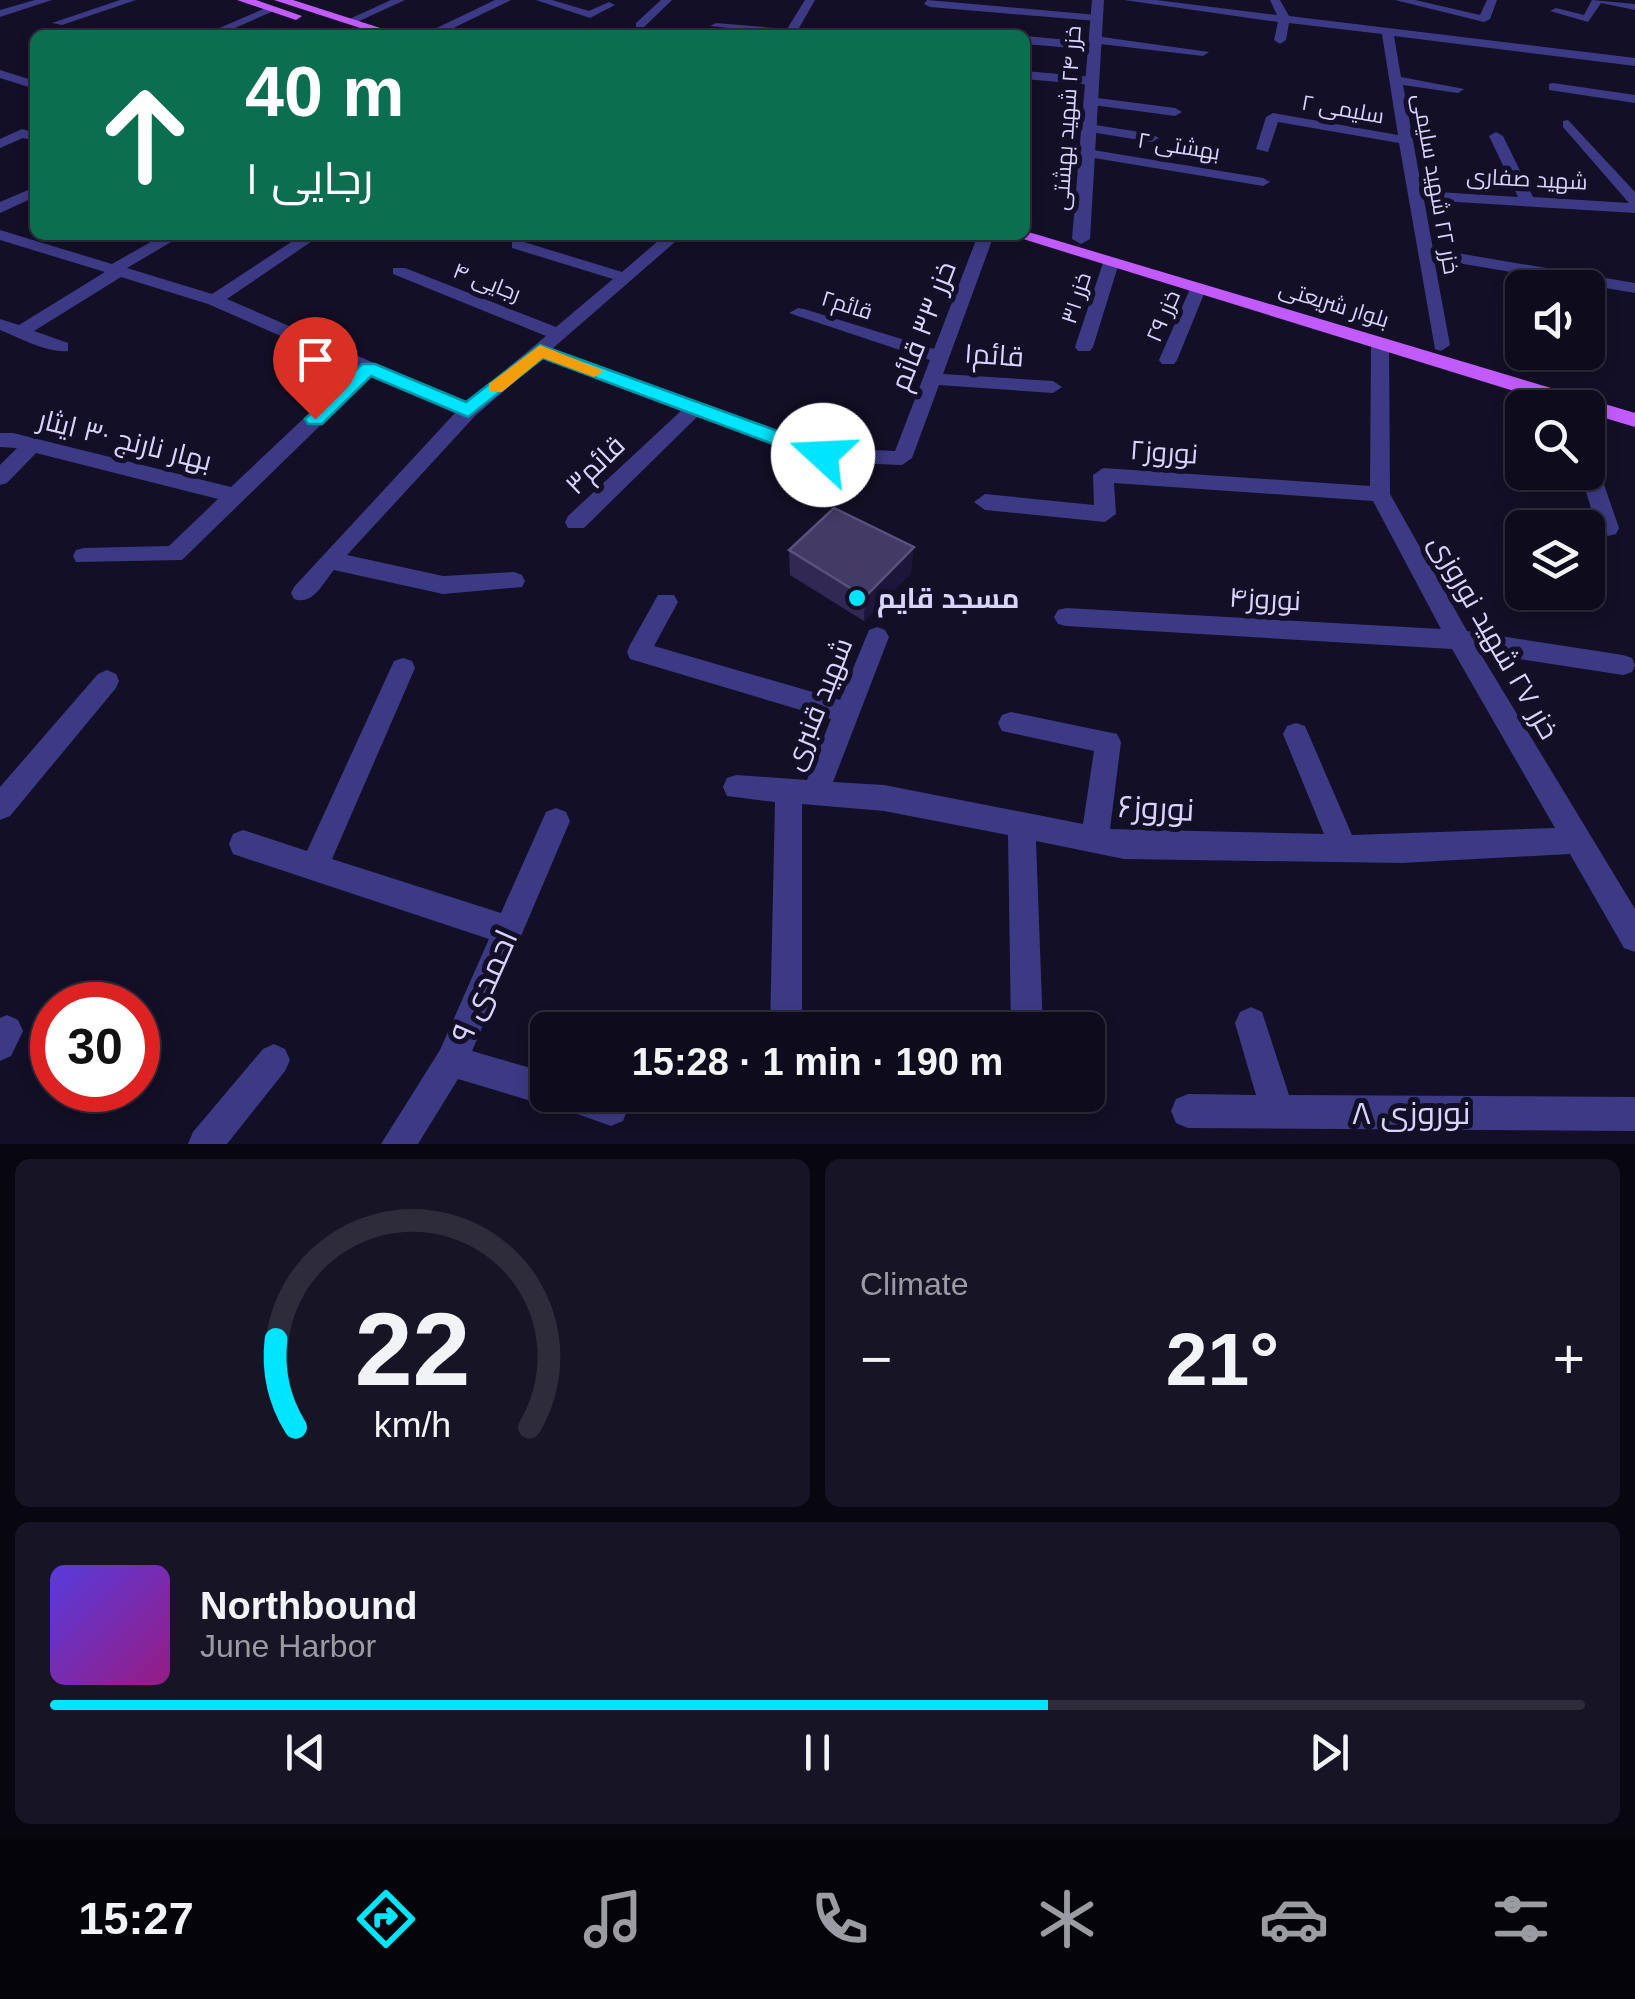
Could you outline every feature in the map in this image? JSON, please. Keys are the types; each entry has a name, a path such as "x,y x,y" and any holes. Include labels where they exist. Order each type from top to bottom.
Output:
{"main road":[{"path":"243,0 312,10 342,29"},
{"path":"276,4 295,16 342,29"},
{"path":"295,16 312,10"},
{"name":"بلوار شریعتی","path":"1030,224 1635,402"},
{"name":"بلوار شریعتی","path":"1030,239 1525,390"},
{"name":"بلوار شریعتی","path":"1605,413 1635,420"}],"street":[{"path":"0,14 46,0"},
{"path":"58,23 131,0"},
{"path":"342,29 400,0"},
{"path":"439,30 505,0"},
{"path":"541,0 590,15 609,6"},
{"path":"640,24 668,0"},
{"path":"792,30 810,0"},
{"path":"932,0 930,4 1097,18"},
{"name":"خزر ۲۴ شهید بهشتی","path":"1080,239 1098,0"},
{"path":"1129,0 1635,62"},
{"path":"1275,0 1284,17 1280,40"},
{"path":"1400,0 1484,19 1492,0"},
{"path":"1556,11 1588,19 1599,0 1635,7"},
{"path":"220,30 276,4"},
{"path":"716,26 753,30"},
{"name":"خزر ۲۲ شهید سلیمی","path":"1387,30 1441,345"},
{"path":"1030,40 1203,52"},
{"path":"1492,43 1496,62"},
{"path":"0,74 30,83"},
{"path":"1030,75 1092,81"},
{"path":"1396,80 1458,89"},
{"path":"1553,87 1635,98"},
{"name":"سلیمی ۲","path":"1263,149 1278,98"},
{"path":"1090,102 1176,112"},
{"name":"سلیمی ۲","path":"1273,117 1406,140"},
{"path":"1568,124 1635,205"},
{"path":"1089,128 1152,138"},
{"path":"0,144 22,133 30,135"},
{"path":"1496,136 1528,202"},
{"name":"بهشتی ۲","path":"1087,154 1264,182"},
{"path":"1205,192 1207,173"},
{"path":"0,208 30,193"},
{"name":"شهید صفاری","path":"1416,195 1635,205"},
{"path":"0,234 30,238"},
{"path":"40,240 117,270 214,300 468,411"},
{"path":"20,332 167,240"},
{"path":"214,300 305,240"},
{"path":"302,592 468,411 669,240"},
{"name":"خزر ۳۳ قائم","path":"695,408 823,455 902,458 984,240"},
{"path":"518,245 625,278"},
{"path":"1426,253 1635,288"},
{"name":"خزر ۳۱","path":"1084,348 1112,263"},
{"name":"رجایی ۴","path":"398,272 560,334"},
{"name":"خزر ۲۹","path":"1168,360 1198,289"},
{"name":"قائم۲","path":"798,313 940,357"},
{"path":"0,324 62,347"},
{"name":"خزر ۲۷ شهید نوروزی","path":"1380,344 1380,494 1460,640 1635,938"},
{"path":"540,351 695,408"},
{"path":"84,556 174,554 368,368"},
{"name":"قائم۱","path":"932,379 1053,387"},
{"name":"قائم۳","path":"576,522 695,408"},
{"name":"بهار نارنج ۳۰ ایثار","path":"0,440 236,496"},
{"path":"0,478 32,445"},
{"name":"نوروز۲","path":"985,502 1105,514 1103,475 1380,494"},
{"path":"1596,490 1608,528"},
{"path":"329,560 443,585 514,581"},
{"path":"666,602 639,652 846,713"},
{"name":"نوروز۴","path":"1066,617 1460,640 1623,665"},
{"name":"شهید قنبری","path":"802,792 846,713 876,636"},
{"path":"314,867 403,668"},
{"path":"0,807 108,681"},
{"path":"1011,723 1108,742 1095,839"},
{"path":"1296,734 1344,848"},
{"name":"نوروز۶","path":"736,787 884,798 1124,844 1344,848 1577,840"},
{"path":"787,1012 802,792"},
{"name":"احمدی ۹","path":"398,1144 451,1061 556,821"},
{"path":"1022,825 1027,1012"},
{"path":"243,844 508,930"},
{"path":"1251,1023 1277,1112"},
{"path":"205,1144 274,1060"},
{"path":"451,1061 530,1085"},
{"name":"نوروزی ۸","path":"1188,1110 1635,1114"}],"building":[{"path":"834,508 914,547 865,597 789,550"}],"slow traffic":[{"path":"496,388 540,351 594,371"}],"place":[{"name":"مسجد قایم","path":"857,598"}],"route":[{"path":"315,419 368,368 468,411 540,351 823,455"}]}
